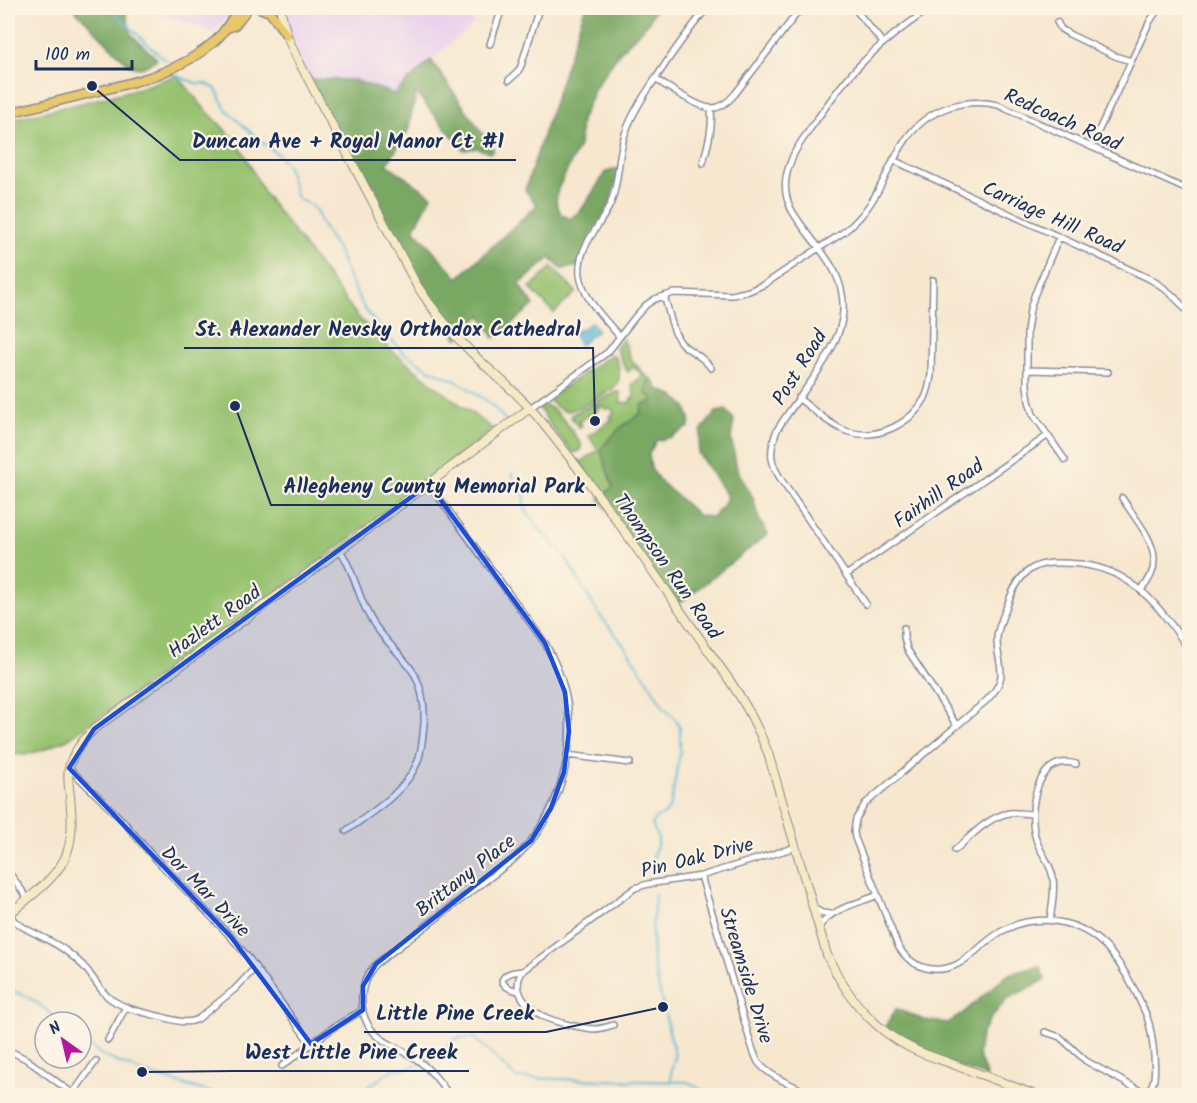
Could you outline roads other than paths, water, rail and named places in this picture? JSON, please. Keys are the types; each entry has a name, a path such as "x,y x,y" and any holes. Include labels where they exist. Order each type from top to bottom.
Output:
{"main road":[{"path":"8,113 134,83 161,74 186,63 197,55 217,39 230,21 248,8"},
{"path":"241,11 257,8 270,12 287,36"}],"street":[{"name":"Thompson Run Road","path":"280,8 287,36 308,79 423,294 458,339 530,408 599,498 746,706 768,753 827,955 840,980 863,1012 883,1030 915,1050 1038,1095"},
{"path":"490,44 502,8"},
{"path":"509,80 521,66 539,8"},
{"path":"620,336 597,311 582,283 580,270 587,243 615,191 621,148 628,126 640,102 680,42 708,8"},
{"path":"655,80 701,106 711,109 722,105 729,100 801,8"},
{"path":"854,8 883,43"},
{"name":"Post Road","path":"866,604 777,474 772,462 772,444 775,436 833,345 842,319 843,305 842,290 834,268 796,217 788,201 785,187 790,163 797,149 839,89 883,43 930,8"},
{"path":"1091,147 1150,21 1159,8"},
{"path":"1057,22 1069,34 1115,56 1131,61"},
{"name":"Redcoach Road","path":"530,408 608,352 650,302 664,296 681,293 732,295 748,291 765,284 848,229 875,196 910,133 928,117 946,108 973,103 987,103 1004,108 1190,191"},
{"path":"704,163 711,135 711,109"},
{"name":"Carriage Hill Road","path":"893,160 1137,272 1156,282 1176,298 1190,316"},
{"path":"1059,237 1030,310 1027,332 1027,394 1033,414 1065,460"},
{"path":"798,398 841,429 852,433 881,433 891,429 910,415 923,400 931,375 933,280"},
{"path":"664,296 677,338 705,360 711,368"},
{"path":"1028,370 1108,372"},
{"name":"Hazlett Road","path":"8,915 51,877 70,845 72,827 69,768 83,741 94,729 530,408"},
{"name":"Fairhill Road","path":"846,575 1047,436"},
{"name":"Brittany Place","path":"363,1010 361,996 363,986 366,976 376,964 513,860 531,841 546,819 555,799 567,755 569,731 567,700 553,657 429,484"},
{"path":"1122,498 1151,542 1154,551 1155,561 1152,574 1141,590"},
{"path":"340,550 349,562 371,619 416,678 423,697 424,712 421,750 411,774 398,790 346,831"},
{"path":"1045,1032 1060,1037 1086,1061 1147,1095 1154,1079 1151,1034 1146,1014 1131,984 1112,955 1099,941 1077,927 1050,920 1032,921 1012,926 994,936 957,964 930,969 914,964 903,954 896,941 855,838 858,815 870,799 987,700 999,684 1002,672 998,642 999,628 1014,587 1026,572 1050,563 1086,565 1114,573 1141,590 1158,608 1190,651"},
{"path":"904,628 907,649 957,726"},
{"path":"567,755 630,763"},
{"path":"1050,920 1053,878 1050,865 1035,837 1033,814 1038,786 1045,773 1059,763 1076,764"},
{"name":"Dor Mar Drive","path":"69,768 123,821 149,852 224,929 311,1044"},
{"path":"955,850 999,816 1013,813 1033,814"},
{"name":"Pin Oak Drive","path":"613,1025 595,1029 549,1019 533,1009 518,991 507,987 502,980 505,975 524,971 635,888 701,876 796,847"},
{"path":"8,871 28,899"},
{"name":"Streamside Drive","path":"701,876 755,1055 766,1070 808,1093"},
{"path":"819,928 830,914 878,895"},
{"path":"813,908 830,914"},
{"path":"8,915 21,927 67,951 86,969 107,996 118,1004 182,1022 198,1019 230,994 255,968"},
{"path":"518,991 518,979 524,971"},
{"path":"108,1040 126,1007"},
{"path":"282,1066 334,1027 363,1010 369,1026 376,1035 422,1063 450,1095"},
{"path":"8,1050 26,1059 74,1095 96,1061"}],"water":[{"path":"591,322 598,331 580,345 572,333"}],"waterway":[{"path":"109,8 166,61"},
{"path":"174,75 199,84 205,83 216,89 225,108 259,140 279,155 288,167 296,196 316,210 364,308 380,329 404,353 429,369 460,383 487,401 505,419"},
{"path":"512,473 523,491 527,512 540,530 564,555 598,613 623,644 663,706 680,727 680,752 671,803 666,813 655,818 652,824 658,839 653,855 655,872"},
{"path":"655,894 652,934 653,963 675,1056 671,1082"},
{"path":"8,991 29,998 47,1010"},
{"path":"356,1096 393,1069 407,1068 430,1060 456,1038 475,1038 516,1078 688,1082 712,1096"},
{"path":"93,1048 103,1056 142,1072 222,1096"}],"place":[{"name":"Duncan Ave + Royal Manor Ct #1","path":"92,86"},
{"name":"Allegheny County Memorial Park","path":"235,406"},
{"name":"St. Alexander Nevsky Orthodox Cathedral","path":"595,421"},
{"name":"Little Pine Creek","path":"663,1007"},
{"name":"West Little Pine Creek","path":"142,1072"}]}
